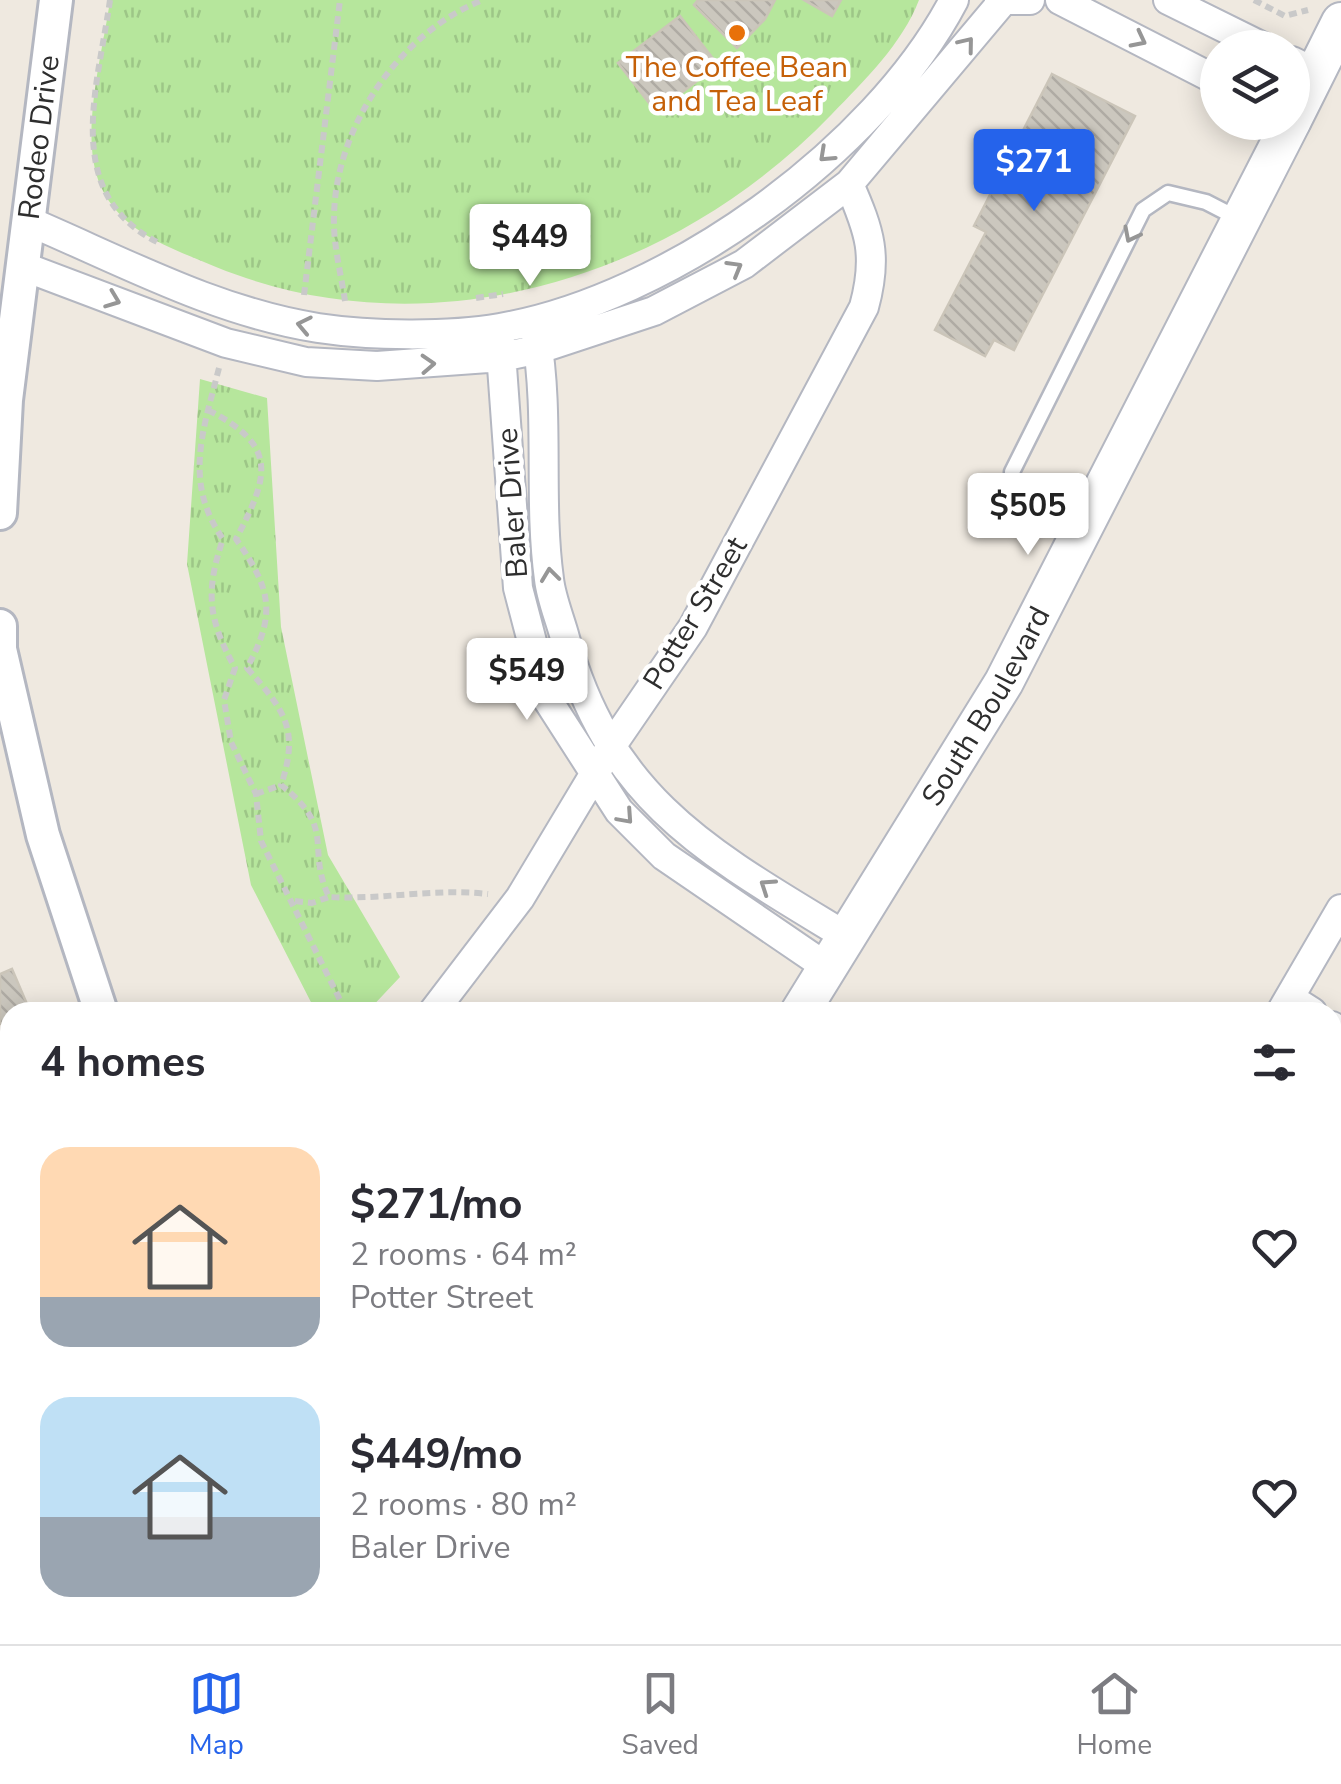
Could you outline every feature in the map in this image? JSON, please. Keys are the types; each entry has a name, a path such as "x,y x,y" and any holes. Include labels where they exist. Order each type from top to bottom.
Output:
{"main road":[{"name":"South Boulevard","path":"1310,52 1325,16"},
{"name":"South Boulevard","path":"807,1002 1004,682 1282,140"}],"street":[{"name":"Rodeo Drive","path":"0,513 6,400 56,0"},
{"path":"28,220 250,313 318,328 379,333 499,328 642,282 726,236 823,159 888,92 942,24 954,0"},
{"path":"22,266 226,343 306,362 377,366 502,357 538,349 654,312 744,264 850,184 1001,1 1030,0"},
{"path":"1060,0 1200,72"},
{"path":"1168,0 1229,30"},
{"name":"Potter Street","path":"441,1002 520,898 593,774 693,626 864,308 874,271 868,228 850,184"},
{"name":"Baler Drive","path":"533,318 538,349 549,580 577,680 610,748 636,785 682,828 839,953"},
{"name":"Baler Drive","path":"499,328 518,588 546,699 620,811 664,856 839,953"},
{"path":"0,626 0,649 43,836 98,1002"},
{"path":"1297,1002 1341,910"}],"lane":[{"path":"1076,539 1032,517 1012,500 1012,472 1143,210 1168,193 1206,202 1241,220"}],"path":[{"path":"110,0 90,143 100,186 121,218 172,248"},
{"path":"304,294 340,0"},
{"path":"345,300 334,217 342,161 375,91 416,38 483,0"},
{"path":"1254,0 1285,16 1325,16"},
{"path":"288,290 318,296"},
{"path":"458,301 511,293"},
{"path":"331,298 360,302"},
{"path":"226,343 201,440 200,496 223,539 210,577 211,610 235,668 224,700 231,742 256,794 261,841 279,881 295,902 341,1002"},
{"path":"208,410 242,427 261,460 262,488 236,539"},
{"path":"223,539 236,539"},
{"path":"236,539 260,573 268,604 265,635 247,668"},
{"path":"235,668 247,668 280,706 291,736 281,785"},
{"path":"256,794 281,785"},
{"path":"281,785 303,802 318,824 323,883 330,896"},
{"path":"295,902 312,904 330,896 366,899 457,890 520,898"}],"green space":[{"path":"110,0 919,0 893,46 832,114 769,171 700,219 625,257 546,285 464,300 381,303 298,292 216,267 150,238 122,217 101,187 92,144 94,95"},
{"path":"200,379 267,398 281,627 328,855 400,977 376,1002 311,1002 251,885 187,564"}],"building":[{"name":"The Coffee Bean and Tea Leaf","path":"698,0 775,0 765,19 737,48 694,5"},
{"name":"The Coffee Bean and Tea Leaf","path":"804,0 841,0 832,16"},
{"path":"680,16 718,65 656,112 618,63"},
{"path":"1052,74 1135,116 1014,350 994,340 985,356 935,330 986,232 974,226"},
{"path":"12,969 26,1002 0,1002 0,974"}],"place":[{"name":"The Coffee Bean and Tea Leaf","path":"737,33"}]}
